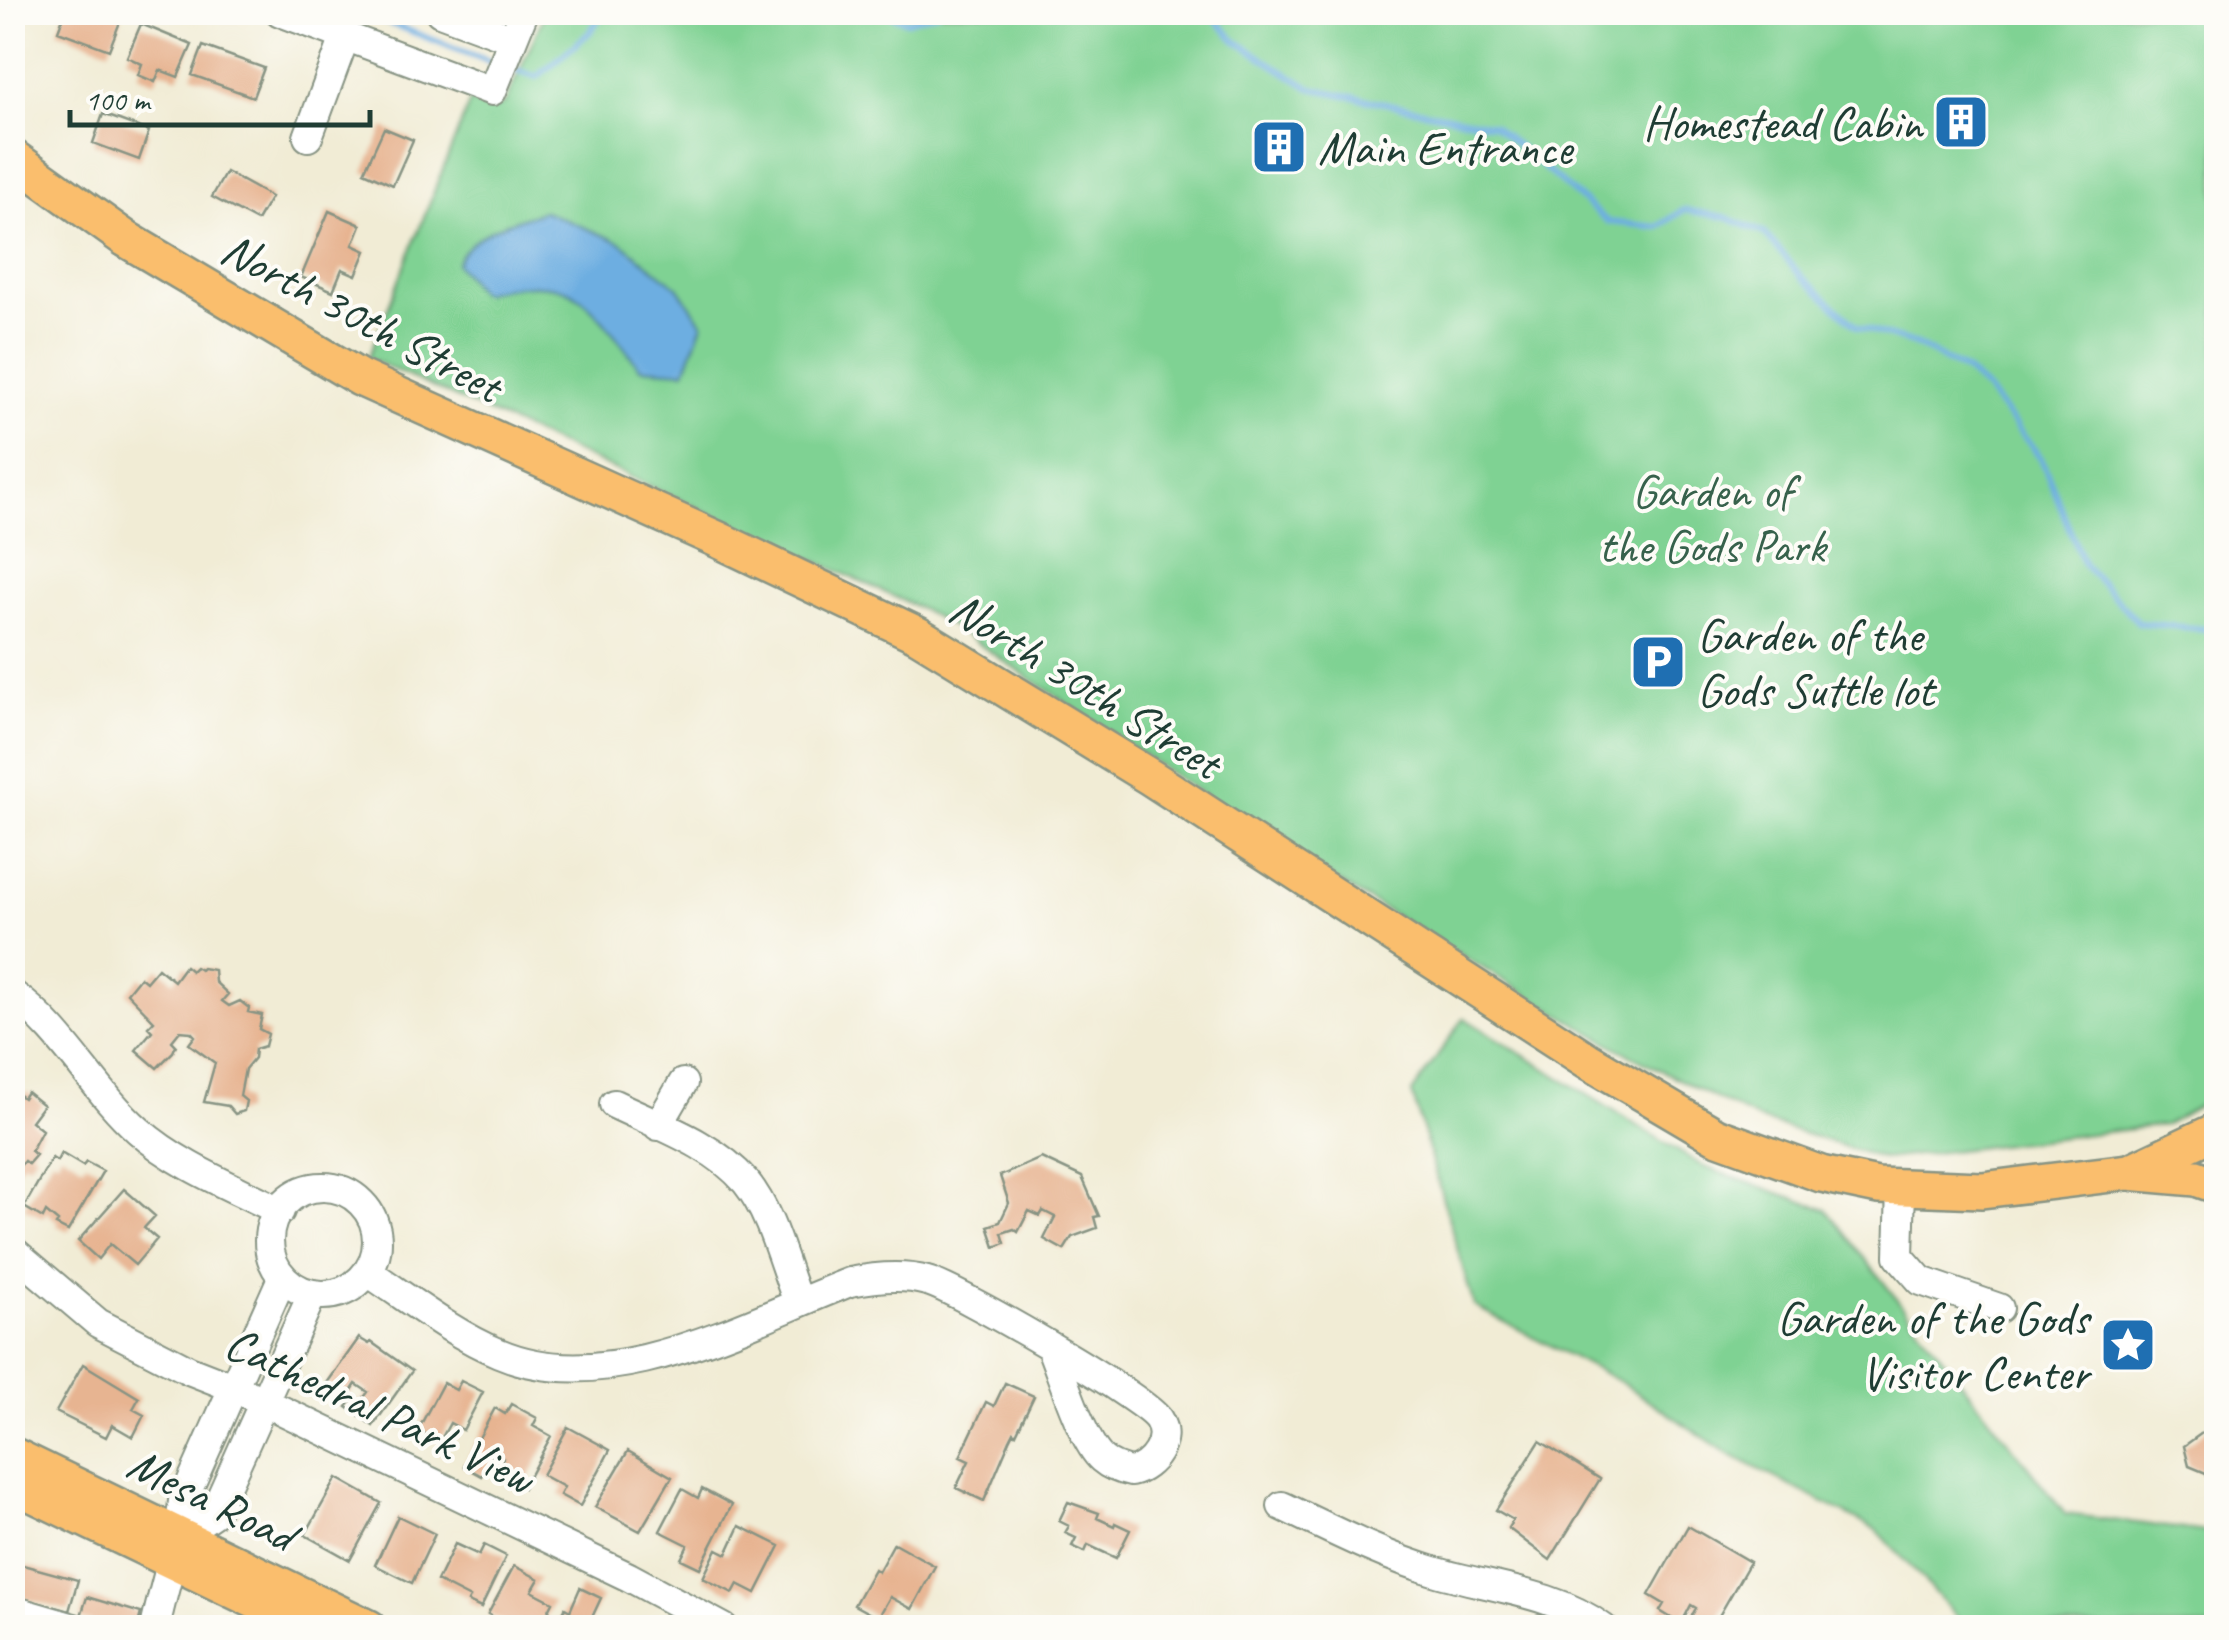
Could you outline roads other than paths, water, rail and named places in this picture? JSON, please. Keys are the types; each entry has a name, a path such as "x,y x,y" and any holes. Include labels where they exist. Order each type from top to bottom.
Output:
{"main road":[{"name":"North 30th Street","path":"12,157 143,250 360,378 918,635 1150,777 1586,1060 1716,1136 1821,1174 1854,1183 1901,1188 1982,1190 2128,1172 2196,1178 2216,1184"},
{"name":"North 30th Street","path":"2128,1172 2216,1131"},
{"name":"Mesa Road","path":"12,1455 312,1628"},
{"name":"Mesa Road","path":"12,1484 369,1628"}],"street":[{"path":"280,12 492,90 519,26 440,12"},
{"path":"308,138 345,37"},
{"path":"12,994 56,1032 138,1130 200,1170 280,1211"},
{"path":"658,1126 683,1083"},
{"path":"614,1104 717,1156 746,1182 765,1216 798,1302"},
{"path":"326,1187 356,1198 368,1210 376,1232 376,1251 368,1272 346,1290 332,1295 312,1295 282,1278 269,1251 270,1232 288,1199 301,1191 326,1187"},
{"path":"1901,1188 1899,1256 1921,1280 1998,1308"},
{"name":"Cathedral Park View","path":"12,1250 98,1323 189,1370 235,1388 629,1577 724,1628"},
{"path":"368,1272 501,1354 556,1367 617,1367 665,1354 863,1279 925,1280 977,1303 1051,1348 1141,1404 1160,1420 1163,1435 1150,1462 1131,1472 1099,1457 1051,1348"},
{"path":"155,1628 183,1501 282,1278"},
{"path":"175,1548 214,1513 312,1295"},
{"path":"204,1453 237,1467"},
{"path":"1282,1506 1348,1538 1436,1572 1522,1592 1587,1616 1603,1628"},
{"path":"12,1610 74,1628"}],"water":[{"path":"544,211 620,242 678,287 703,324 685,371 640,368 597,314 568,291 536,285 480,293 456,264 462,253 482,236"}],"waterway":[{"path":"360,12 496,64"},
{"path":"508,67 537,77 589,33 604,12"},
{"path":"882,12 907,21 938,12"},
{"path":"1208,12 1236,41 1310,88 1493,125 1608,222 1658,227 1684,210 1725,217 1764,233 1801,276 1858,327 1915,344 1967,372 1985,388 2041,458 2084,565 2139,623 2216,630"}],"place":[{"name":"Homestead Cabin","path":"1961,122"},
{"name":"Main Entrance","path":"1279,147"},
{"name":"Garden of the Gods Suttle lot","path":"1658,662"},
{"name":"Garden of the Gods Visitor Center","path":"2128,1345"}],"park label":[{"name":"Garden of the Gods Park","path":"1712,518"}]}
